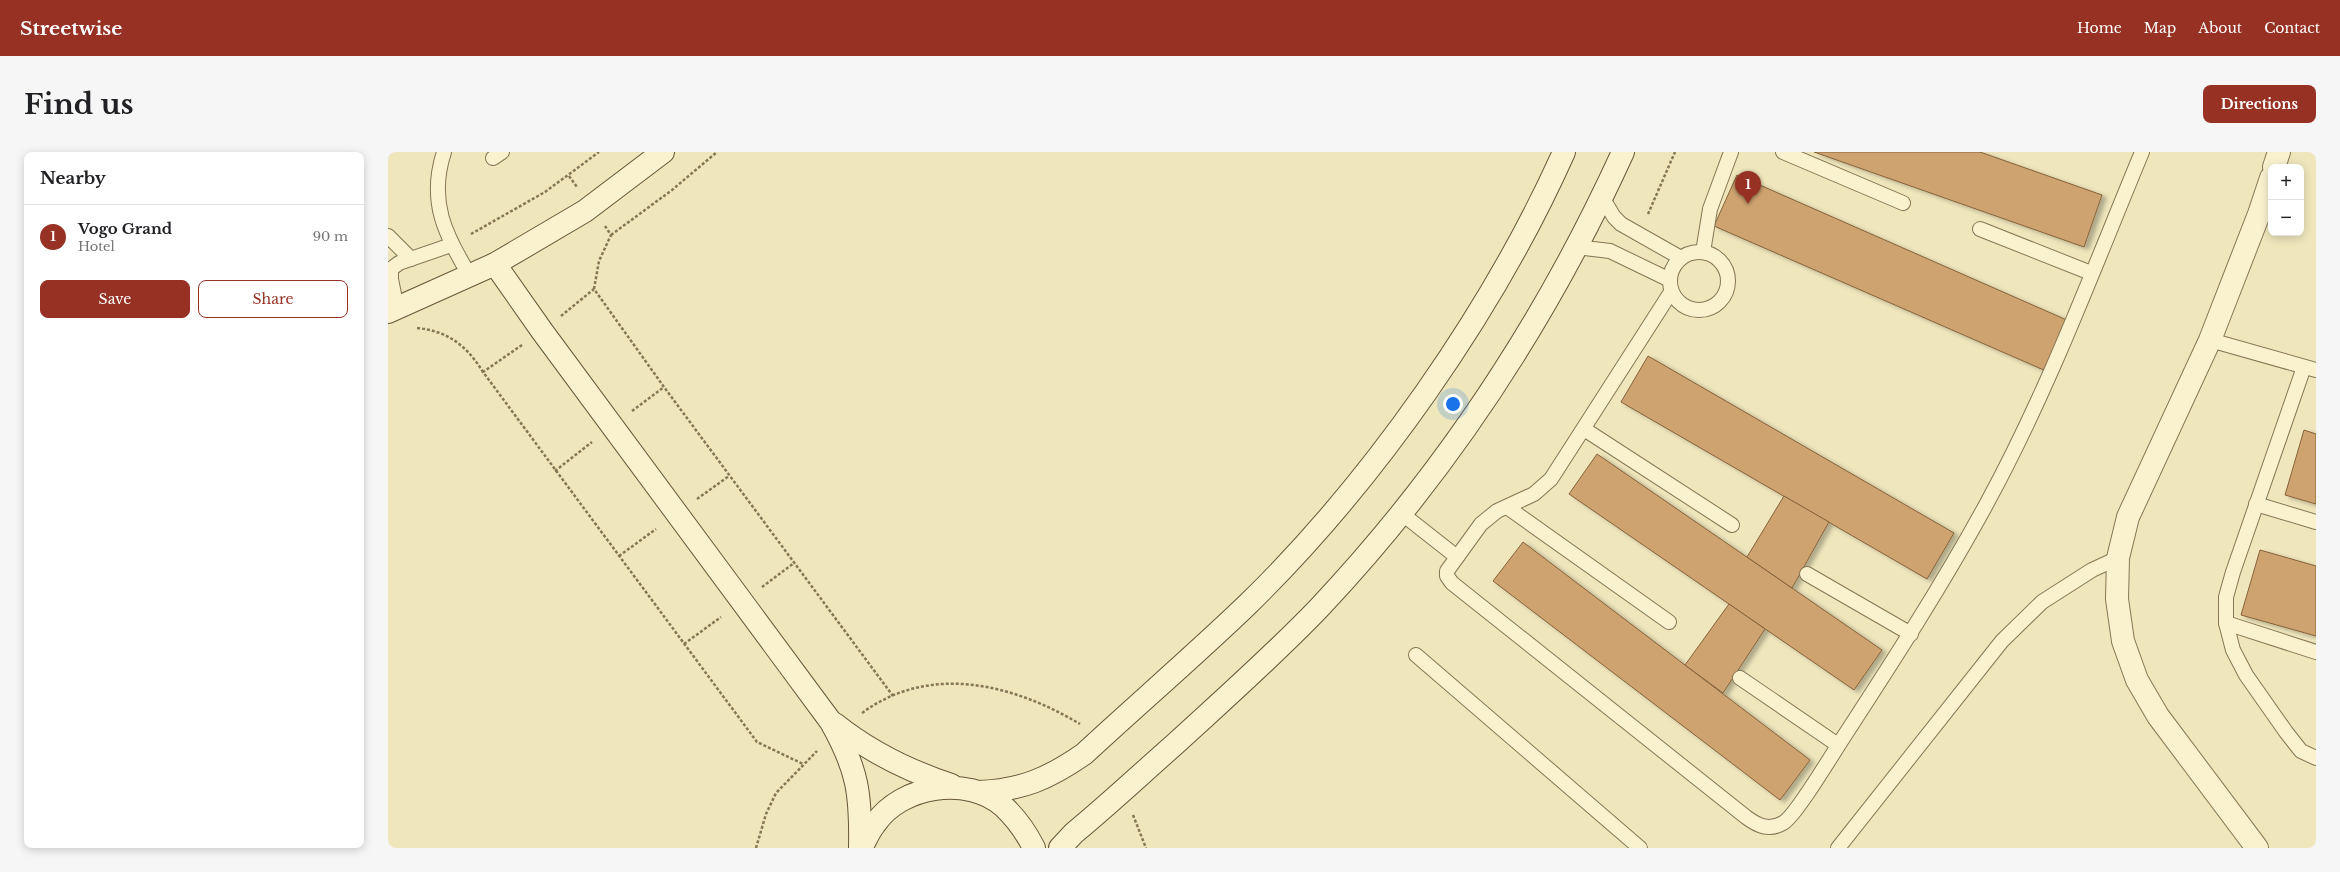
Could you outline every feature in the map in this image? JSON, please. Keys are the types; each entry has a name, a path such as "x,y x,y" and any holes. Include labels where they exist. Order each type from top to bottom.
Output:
{"street":[{"path":"393,310 495,264 585,211 663,152"},
{"path":"861,848 875,823 899,801 928,789 969,790 1020,788 1060,771 1084,754 1248,603 1313,535 1370,466 1423,395 1472,320 1518,244 1564,152"},
{"path":"1060,848 1074,833 1248,678 1308,618 1401,513 1447,454 1504,373 1555,287 1602,197 1623,152"},
{"path":"2275,164 2279,152"},
{"path":"2257,848 2158,716 2137,680 2123,641 2118,606 2118,558 2128,517 2210,340 2268,187"},
{"path":"495,264 836,727 851,759 858,788 861,848"},
{"path":"836,727 897,764 969,790 1002,805 1022,825 1034,848"}],"lane":[{"path":"444,152 438,182 438,204 442,225 451,245 470,276"},
{"path":"1703,252 1710,209 1731,152"},
{"path":"1783,152 1903,203"},
{"path":"1576,247 1610,251 1670,286 1677,301 1686,308 1697,311 1708,310 1718,304 1727,290 1728,273 1722,263 1714,255 1703,252 1692,253 1681,258 1673,268 1670,286 1584,429 1551,479 1534,494 1488,517 1447,571 1447,576 1452,583 1758,826 1771,828 1785,823 1838,745 1911,634 1987,502 2045,386 2139,153"},
{"path":"1602,197 1614,217 1628,229 1681,258"},
{"path":"1980,229 2091,273"},
{"path":"388,236 411,259"},
{"path":"393,310 391,269 399,263 451,245"},
{"path":"2210,340 2310,368 2256,504 2226,597 2226,623 2233,650 2246,675 2301,751 2316,758"},
{"path":"1584,429 1732,524"},
{"path":"2256,504 2316,522"},
{"path":"1507,507 1669,622"},
{"path":"1401,513 1457,557"},
{"path":"1838,848 2002,641 2042,602 2092,570 2118,558"},
{"path":"1807,574 1911,634"},
{"path":"2226,623 2316,652"},
{"path":"1416,655 1640,848"},
{"path":"1740,678 1838,745"}],"path":[{"path":"451,245 545,192 599,152"},
{"path":"611,235 672,190 717,152"},
{"path":"1639,235 1675,152"},
{"path":"414,328 429,329 455,340 466,349 483,372"},
{"path":"756,848 766,814 776,793 836,727 877,702 911,688 930,684 959,684 988,688 1016,695 1060,712 1080,724 1069,739 1084,754"},
{"path":"1118,795 1136,820 1146,848"}],"building":[{"path":"1814,152 1980,152 2102,195 2084,247"},
{"path":"1737,175 2069,321 2046,371 1714,226"},
{"path":"1648,356 1954,533 1927,579 1621,402"},
{"path":"2304,430 2316,434 2316,504 2285,495"},
{"path":"1597,454 1882,650 1854,690 1569,494"},
{"path":"1784,496 1829,522 1792,588 1747,557"},
{"path":"1523,542 1810,760 1780,800 1493,581"},
{"path":"2260,550 2316,566 2316,636 2241,615"},
{"path":"1729,604 1765,629 1723,693 1685,665"}],"place":[{"name":"Vogo Grand","path":"1748,204"}]}
